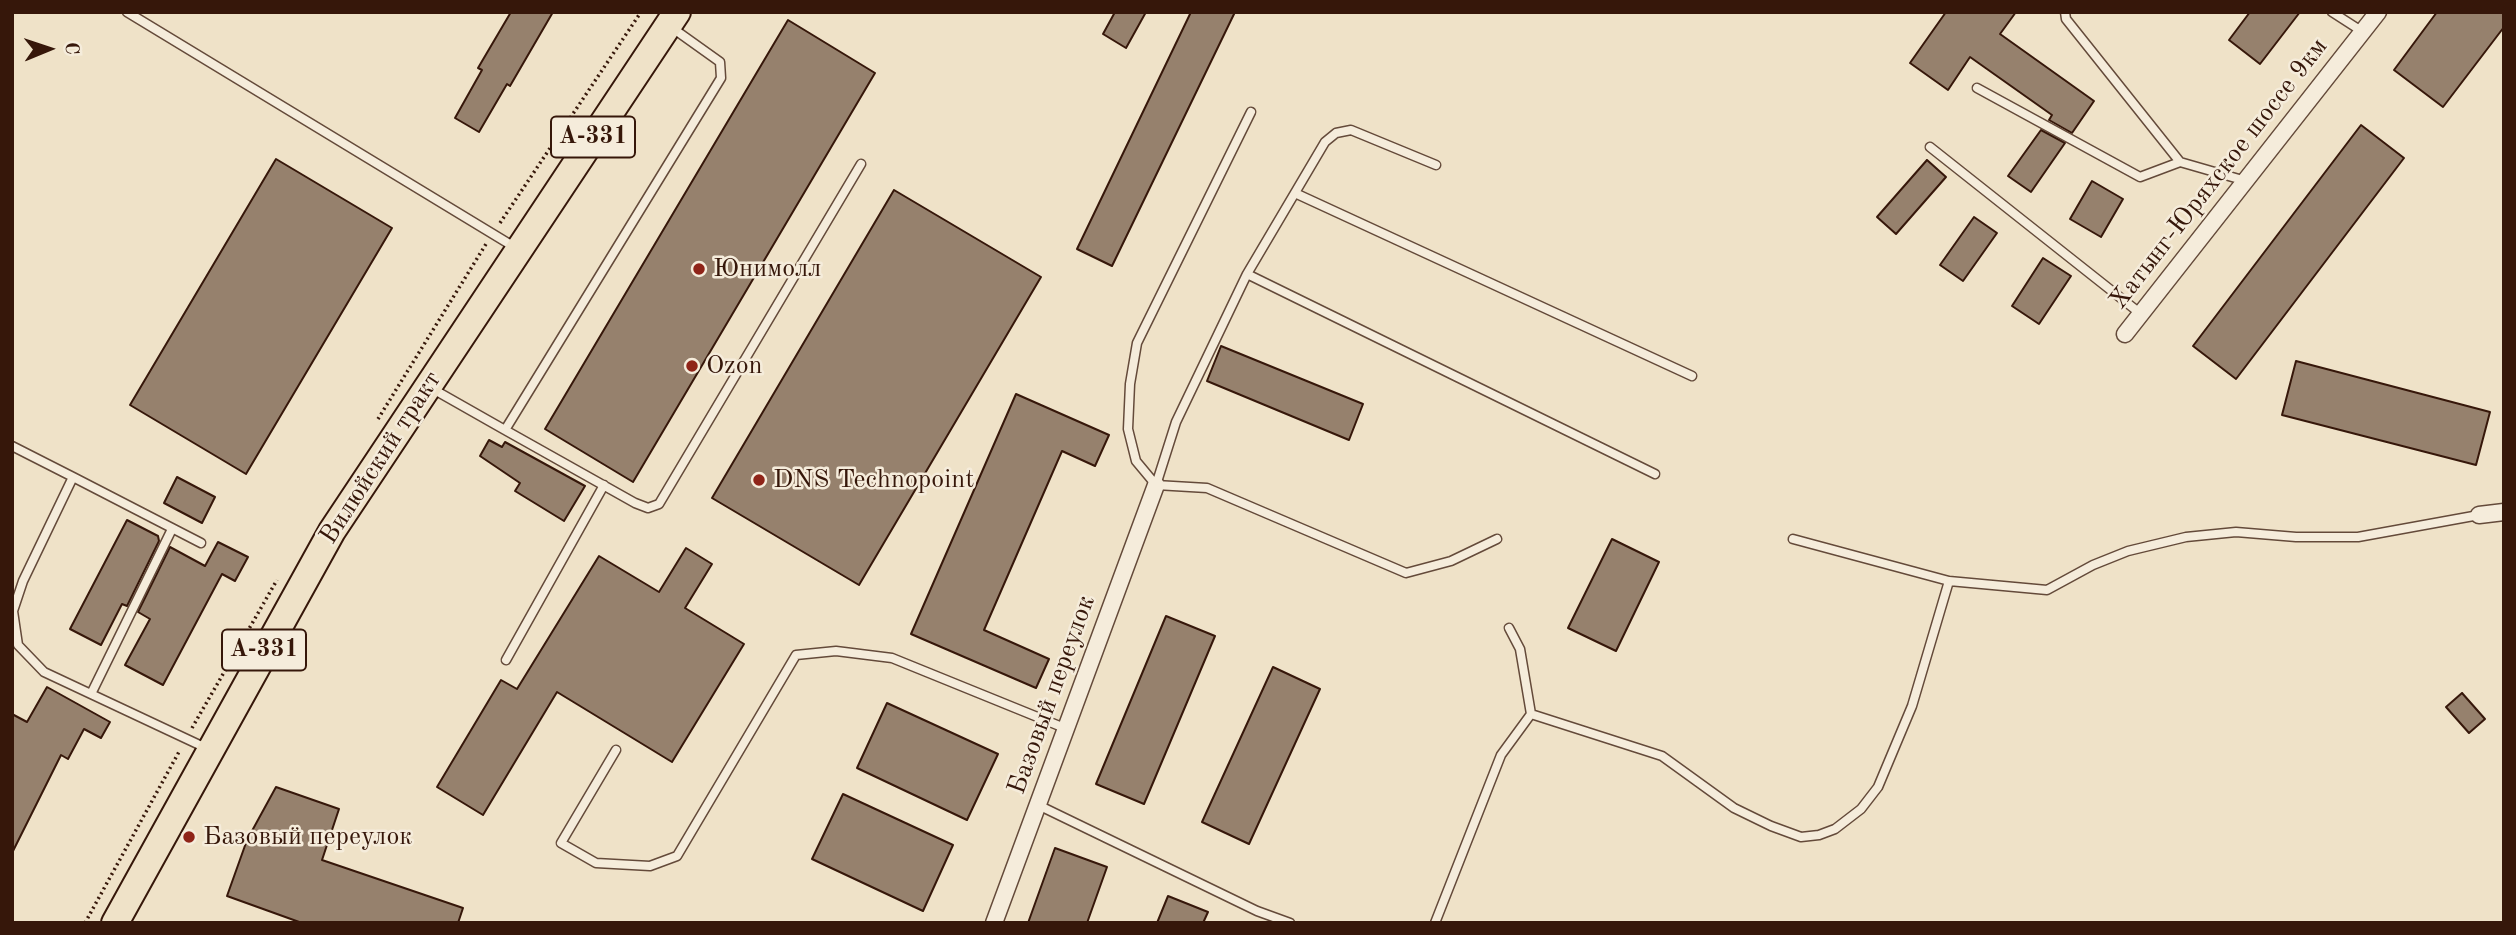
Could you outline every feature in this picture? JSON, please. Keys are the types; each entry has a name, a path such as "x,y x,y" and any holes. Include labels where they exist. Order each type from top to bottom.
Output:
{"main road":[{"name":"Вилюйский тракт","path":"115,923 307,571 673,19"}],"street":[{"name":"Хатынг-Юряхское шоссе 9км","path":"2125,334 2378,12"},
{"name":"Базовый переулок","path":"994,923 1156,485"},
{"path":"2479,514 2504,512"}],"lane":[{"path":"127,12 518,249"},
{"path":"2065,12 2066,19 2180,162 2246,181"},
{"path":"2332,12 2363,32"},
{"path":"505,430 721,78 720,62 673,19"},
{"path":"1977,89 2140,177 2180,162"},
{"path":"1251,112 1137,344 1130,384 1128,429 1136,461 1156,485 1207,488 1406,573 1451,561 1497,540"},
{"path":"1156,485 1176,422 1247,274 1297,194 1325,142 1336,134 1351,130 1436,165"},
{"path":"1930,147 2141,314"},
{"path":"428,386 648,508 659,504 861,164"},
{"path":"1297,194 1692,376"},
{"path":"1247,274 1656,474"},
{"path":"12,446 201,543"},
{"path":"73,477 23,581 13,611 18,645 44,672 209,750"},
{"path":"506,660 604,485"},
{"path":"1793,539 1949,581 2047,590 2128,551 2186,537 2236,532 2296,537 2358,537 2479,514"},
{"path":"91,694 172,529"},
{"path":"1531,714 1662,757 1734,808 1771,826 1801,836 1819,835 1835,829 1861,809 1878,787 1912,706 1949,581"},
{"path":"1435,923 1501,755 1531,714 1520,649 1509,628"},
{"path":"616,750 561,843 596,863 650,866 677,856 796,656 836,651 892,658 1067,729"},
{"path":"1038,805 1257,911 1290,923"}],"building":[{"path":"511,12 553,12 510,86 507,84 479,132 455,118 482,70 478,68"},
{"path":"1115,12 1146,12 1126,48 1103,34"},
{"path":"1191,12 1235,12 1112,266 1077,249"},
{"path":"1946,12 2016,12 2000,34 2094,101 2072,133 2049,120 2052,115 1970,57 1948,90 1910,63"},
{"path":"2250,12 2300,12 2260,64 2229,40"},
{"path":"2437,12 2504,12 2504,27 2443,107 2394,70"},
{"name":"Юнимолл","path":"788,20 875,73 633,482 545,429"},
{"path":"2361,125 2404,158 2236,379 2193,346"},
{"path":"2041,130 2065,143 2031,192 2008,176"},
{"path":"276,159 392,228 246,474 130,405"},
{"path":"1927,160 1946,177 1896,234 1877,217"},
{"path":"2092,181 2123,199 2101,237 2070,219"},
{"path":"894,190 1041,277 859,585 712,498"},
{"path":"1974,217 1997,233 1963,281 1940,265"},
{"path":"2043,258 2071,276 2039,324 2012,306"},
{"path":"1221,346 1363,404 1349,440 1207,381"},
{"path":"2296,361 2490,412 2476,465 2282,415"},
{"path":"1016,394 1109,435 1095,466 1062,451 984,630 1049,659 1036,688 911,634"},
{"path":"489,440 502,447 505,442 585,486 564,521 515,491 520,483 480,456"},
{"path":"177,477 215,497 202,523 164,503"},
{"path":"127,520 158,536 159,541 127,606 122,604 101,645 70,629"},
{"path":"1612,539 1659,562 1616,651 1568,628"},
{"path":"218,542 248,557 235,581 222,574 163,685 125,665 150,619 138,612 170,547 205,566"},
{"path":"686,548 712,564 685,608 744,644 672,762 557,692 483,815 437,787 501,680 517,689 599,556 659,592"},
{"path":"1166,616 1215,636 1144,804 1096,784"},
{"path":"1273,667 1320,689 1249,844 1202,822"},
{"path":"47,687 110,722 101,738 84,729 68,759 61,755 12,853 12,714 27,722"},
{"path":"2462,693 2485,719 2469,733 2446,707"},
{"path":"887,703 998,754 967,820 857,768"},
{"path":"276,787 339,809 322,860 463,908 458,923 302,923 227,896 247,840"},
{"path":"843,794 953,845 923,911 812,859"},
{"path":"1055,848 1107,867 1087,923 1028,923"},
{"path":"1168,896 1208,912 1203,923 1157,923"}],"place":[{"name":"Юнимолл","path":"699,269"},
{"name":"Ozon","path":"692,366"},
{"name":"DNS Technopoint","path":"759,480"},
{"name":"Базовый переулок","path":"189,837"}]}
